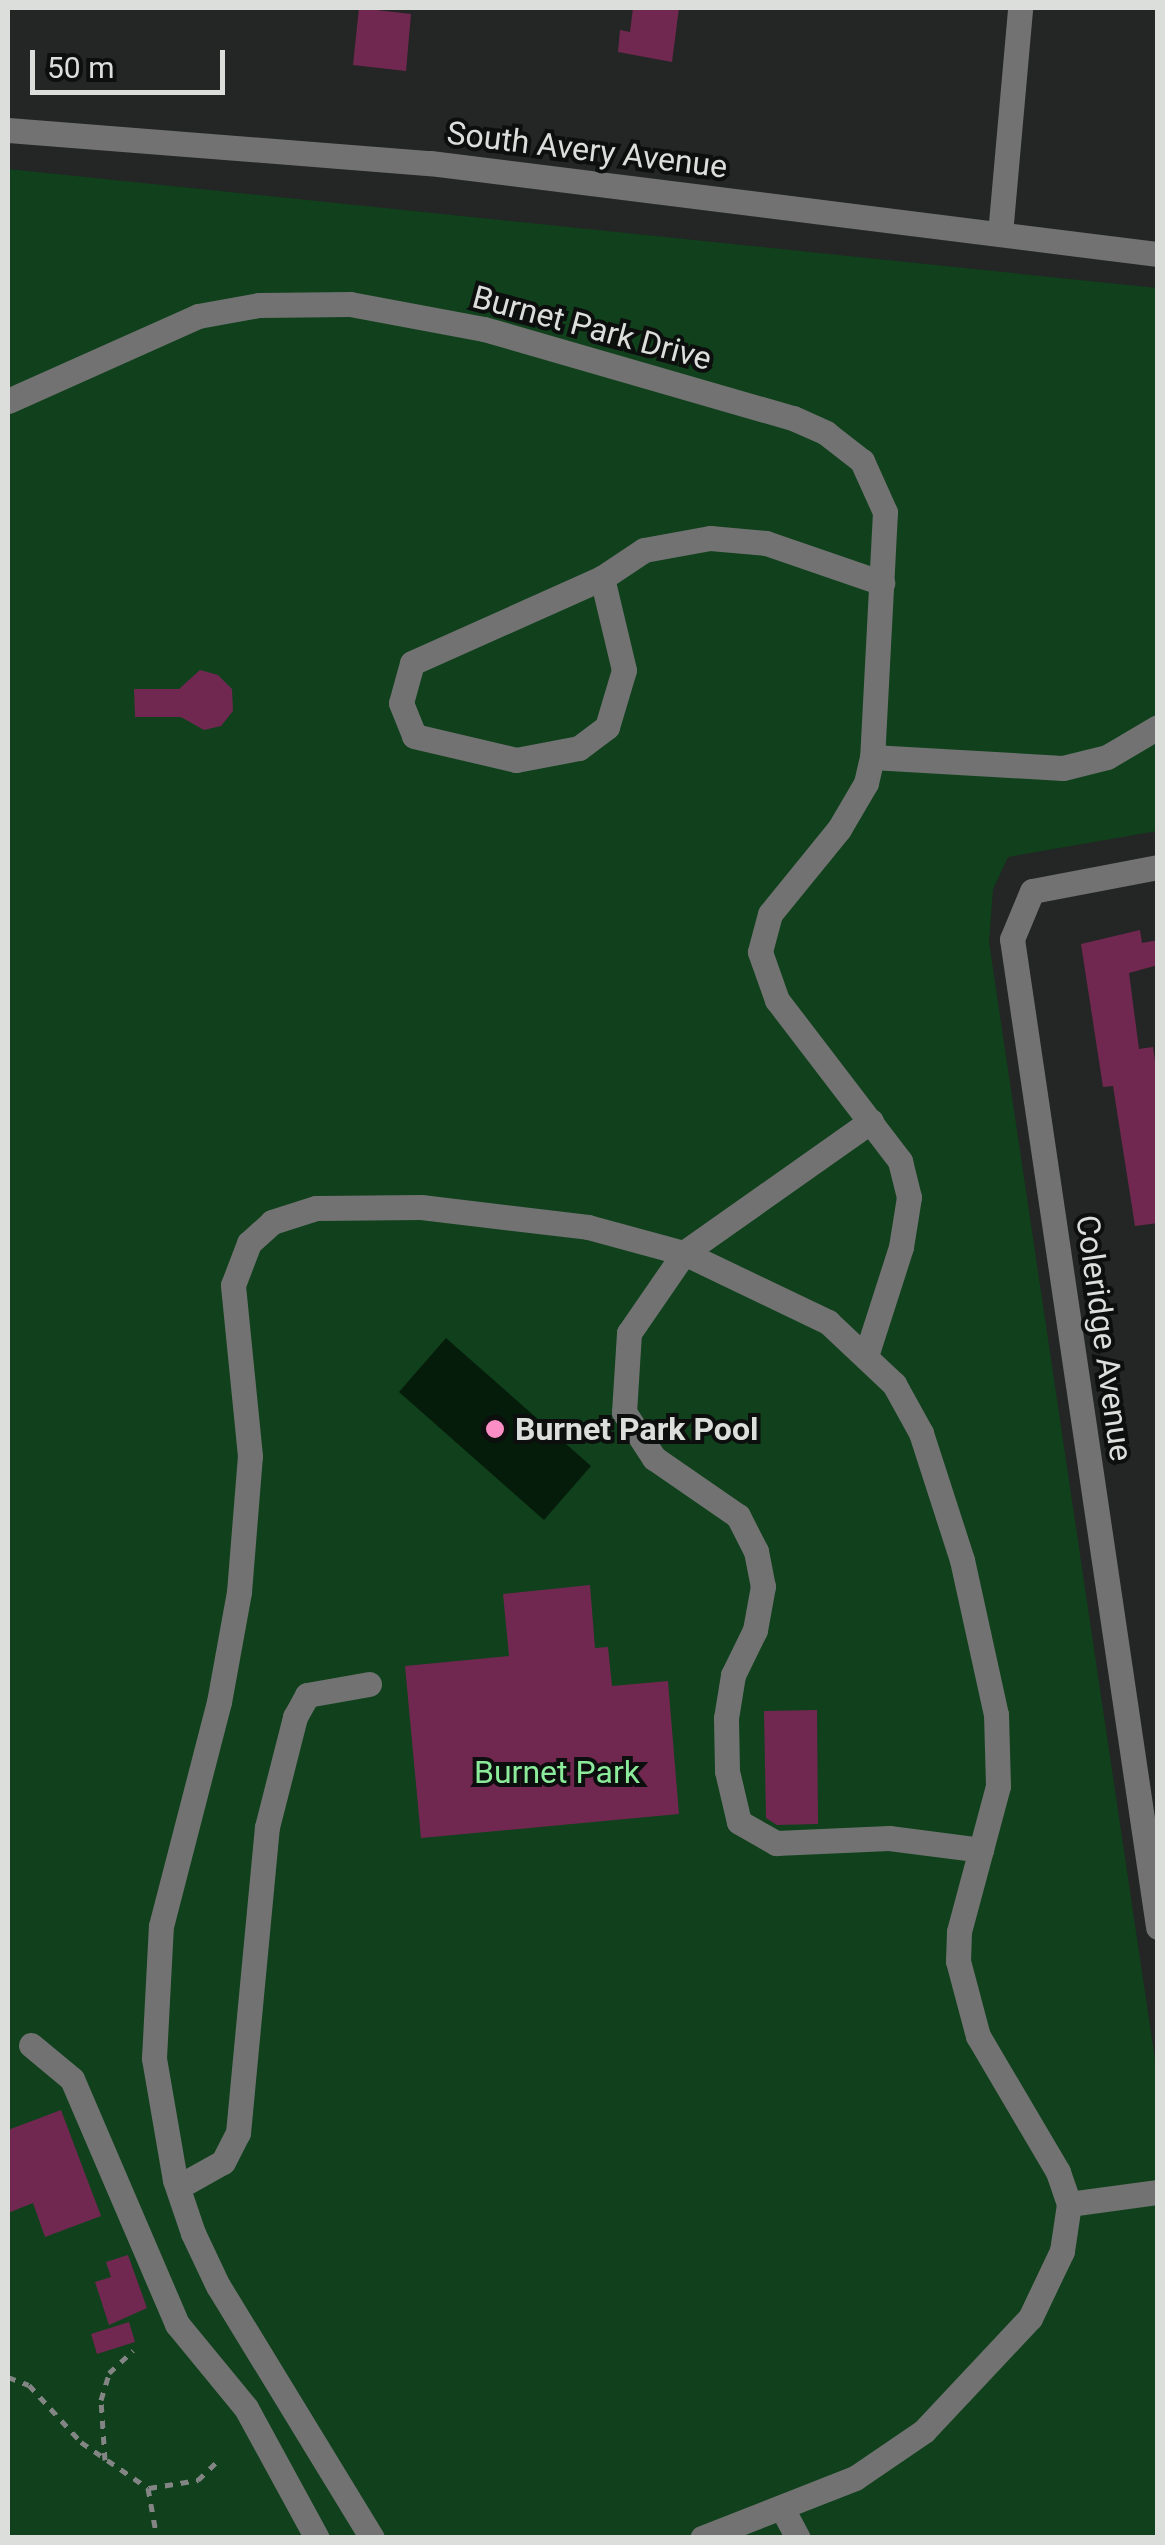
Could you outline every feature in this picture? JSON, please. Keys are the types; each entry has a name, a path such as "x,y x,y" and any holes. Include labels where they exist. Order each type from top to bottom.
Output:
{"street":[{"path":"1000,234 1020,8"},
{"name":"South Avery Avenue","path":"8,130 430,164 1158,254"},
{"name":"Burnet Park Drive","path":"8,401 198,316 260,305 350,304 484,328 826,433 862,461 880,490 885,512 872,756 866,783 839,829 770,914 760,952 777,1000 900,1161 909,1197 901,1247 867,1354"},
{"path":"602,578 624,670 607,726 578,748 516,760 414,736 401,702 412,663 602,578 644,550 710,538 766,542 882,583"},
{"path":"872,756 1063,768 1107,757 1158,727"},
{"name":"Coleridge Avenue","path":"1158,867 1032,891 1012,939 1158,1926"},
{"path":"871,1121 684,1253 629,1334 624,1412 654,1458 703,1486 738,1516 756,1551 763,1586 755,1630 732,1676 726,1718 727,1771 740,1822 776,1843 889,1838 981,1850"},
{"path":"372,2538 218,2286 178,2187 161,2112 152,2004 160,1926 219,1702 239,1592 250,1456 233,1285 250,1243 272,1222 316,1208 422,1207 536,1216 684,1253 828,1322 867,1354 894,1384 921,1433 962,1560 996,1714 998,1786 959,1932 967,2012 1058,2172 1069,2204 1062,2251 1030,2318 986,2372 924,2432 856,2478 783,2510 702,2538"},
{"path":"178,2187 223,2162 238,2134 268,1827 295,1717 306,1694 369,1684"},
{"path":"31,2045 72,2079 94,2119 176,2324 246,2408 316,2538"},
{"path":"1069,2204 1158,2192"},
{"path":"783,2510 798,2538"}],"path":[{"path":"105,2460 100,2400 109,2373 133,2351"},
{"path":"8,2377 29,2385 105,2460 148,2488 198,2480 218,2461"},
{"path":"148,2488 156,2538"}],"green space":[{"name":"Burnet Park","path":"8,169 1157,288 1157,831 1008,857 993,889 989,942 1157,2073 1157,2537 8,2537"}],"shaded area":[{"name":"Burnet Park Pool","path":"446,1338 591,1466 544,1520 399,1392"}],"building":[{"path":"359,8 411,14 406,71 353,65"},
{"path":"633,8 679,8 672,62 618,52 620,30 630,32"},
{"path":"200,670 218,675 232,689 233,711 221,726 204,730 181,717 135,717 134,689 179,689"},
{"path":"1140,930 1142,943 1158,940 1158,965 1129,973 1139,1049 1153,1047 1158,1083 1158,1223 1135,1226 1113,1086 1103,1087 1081,944"},
{"path":"590,1585 595,1648 608,1647 612,1686 668,1681 679,1814 421,1838 405,1666 509,1656 503,1594"},
{"path":"817,1710 818,1824 777,1825 766,1818 764,1711"},
{"path":"61,2110 101,2216 45,2237 33,2203 8,2213 8,2130"},
{"path":"128,2255 147,2308 109,2325 95,2282 111,2277 106,2262"},
{"path":"129,2322 135,2342 97,2354 91,2334"}],"place":[{"name":"Burnet Park Pool","path":"495,1429"}]}
